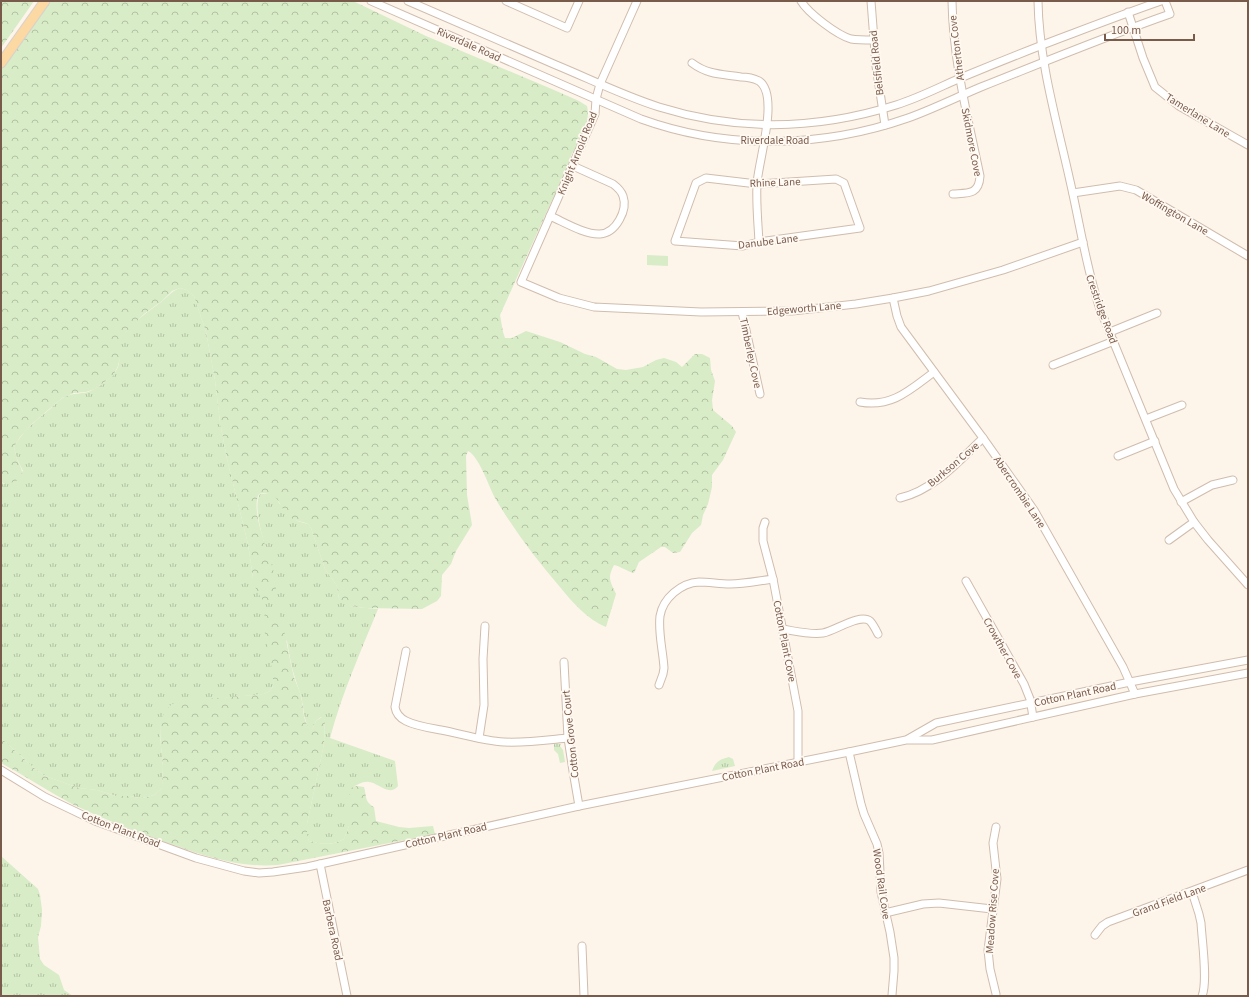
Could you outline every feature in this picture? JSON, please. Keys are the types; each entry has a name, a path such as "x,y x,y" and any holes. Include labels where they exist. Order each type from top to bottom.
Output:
{"main road":[{"path":"1,64 45,1"}],"street":[{"name":"Riverdale Road","path":"372,1 641,119 689,133 727,139 792,141 844,135 885,126 910,117 962,94 1170,14 1165,1"},
{"name":"Riverdale Road","path":"408,1 641,101 692,116 731,123 766,125 820,122 855,116 882,109 912,99 1041,45 1161,1"},
{"path":"506,1 567,28 579,1"},
{"name":"Knight Arnold Road","path":"521,282 595,114 596,100 600,84 637,1"},
{"path":"801,1 807,10 842,35 852,39 873,40"},
{"name":"Belsfield Road","path":"871,1 873,40 878,85 885,126"},
{"name":"Atherton Cove","path":"952,1 954,40 962,94"},
{"name":"Crestridge Road","path":"1038,1 1041,45 1052,106 1094,290 1174,489 1194,522 1248,585"},
{"name":"Tamerlane Lane","path":"1128,12 1143,58 1155,87 1179,106 1248,145"},
{"path":"692,63 706,72 747,77 758,81 763,85 768,98 764,141 757,184 759,242"},
{"name":"Skidmore Cove","path":"953,194 976,190 980,182 979,171 962,94"},
{"path":"550,216 587,232 598,234 607,233 618,222 624,203 623,197 618,188 613,184 573,166"},
{"name":"Rhine Lane","path":"675,241 696,183 706,178 757,184 836,179 844,183 860,228"},
{"name":"Woffington Lane","path":"1073,194 1120,186 1136,190 1248,256"},
{"name":"Danube Lane","path":"675,241 743,246 759,242 860,228"},
{"name":"Edgeworth Lane","path":"521,282 559,298 594,307 701,312 776,312 894,298 929,291 986,275 1083,242"},
{"name":"Abercrombie Lane","path":"894,298 899,322 1036,514 1123,667 1135,694"},
{"name":"Timberley Cove","path":"742,312 760,394"},
{"path":"1110,332 1157,313"},
{"path":"1053,365 1114,342"},
{"path":"860,402 872,403 901,396 934,372"},
{"path":"1146,419 1182,405"},
{"name":"Burkson Cove","path":"900,498 915,494 943,475 983,438"},
{"path":"1118,456 1154,441"},
{"path":"1181,502 1212,485 1233,480"},
{"name":"Cotton Plant Cove","path":"765,522 763,528 763,541 773,579 798,711 798,762"},
{"path":"1169,540 1194,522"},
{"path":"659,685 664,668 660,616 668,598 689,584 698,582 729,584 773,579"},
{"name":"Crowther Cove","path":"966,581 1024,684 1031,703 1032,717"},
{"path":"782,629 820,633 833,630 855,620 862,619 870,622 878,634"},
{"path":"479,738 484,705 483,659 485,626"},
{"path":"406,651 396,703 396,712 412,724 498,741 515,742 568,738"},
{"name":"Cotton Plant Road","path":"906,740 936,723 1130,682 1248,660"},
{"name":"Cotton Grove Court","path":"564,662 568,738 579,806"},
{"name":"Cotton Plant Road","path":"1,770 45,797 95,821 196,858 244,871 259,873 320,864 579,806 906,740 932,740 1135,694 1248,673"},
{"name":"Wood Rail Cove","path":"849,752 861,804 877,844 879,853 881,892 894,958 892,995"},
{"name":"Meadow Rise Cove","path":"996,828 993,843 997,879 988,940 990,969 996,994"},
{"name":"Barbera Road","path":"320,864 347,996"},
{"name":"Grand Field Lane","path":"1095,935 1102,926 1108,922 1248,870"},
{"path":"1192,892 1201,923 1205,980 1202,996"},
{"path":"885,912 934,903 948,903 992,909"},
{"path":"582,946 584,996"}],"green space":[{"path":"1,1 34,1 1,48"},
{"path":"49,1 353,1 426,36 554,90 587,106 587,124 575,151 572,153 568,165 500,315 505,338 512,338 526,331 560,342 585,354 596,357 617,369 626,370 643,367 656,360 664,358 676,362 682,367 695,354 702,354 710,358 711,370 715,381 712,400 713,410 732,426 736,432 723,460 712,475 712,487 701,525 692,533 680,552 673,553 665,547 661,547 639,562 634,573 614,565 610,580 616,594 606,627 593,620 575,605 534,555 502,510 480,465 468,451 466,456 467,495 472,525 456,551 451,564 442,575 441,596 437,601 422,609 366,608 350,606 342,603 339,599 337,586 325,569 311,528 308,524 292,519 274,496 266,493 259,494 257,513 274,573 276,592 275,598 269,602 265,602 256,589 253,578 248,544 227,459 206,332 194,296 187,290 180,288 172,291 162,301 144,314 126,332 121,341 118,366 113,376 95,389 86,392 74,393 62,398 33,423 20,437 14,447 22,472 21,478 12,483 1,482 1,64"},
{"path":"647,255 668,256 668,266 647,265"},
{"path":"180,288 187,290 194,296 206,332 227,459 248,544 253,578 273,571 261,532 258,510 260,494 270,493 275,496 279,503 297,521 308,524 311,528 325,569 337,586 339,599 350,606 378,609 346,688 330,738 395,761 398,786 395,789 388,790 373,783 365,782 352,788 349,826 344,839 334,843 323,844 309,841 307,835 307,824 324,744 325,720 321,717 316,721 313,728 310,730 305,718 301,696 291,664 287,641 265,627 274,681 273,686 264,694 213,699 161,723 160,736 163,767 162,788 154,795 139,798 130,796 116,796 97,790 79,788 45,776 1,738 1,482 4,484 23,471 17,459 14,447 30,426 62,398 91,391 111,377 118,368 121,340 128,329"},
{"path":"274,609 279,613 282,622 292,670 302,701 307,725 310,729 313,728 316,721 322,717 325,720 324,744 307,824 307,835 309,841 327,844 335,843 344,839 349,826 349,800 351,788 357,786 364,787 367,801 374,807 376,821 409,828 433,826 435,834 278,865 251,865 224,861 135,831 97,815 72,804 1,763 1,738 45,776 79,788 97,790 116,796 130,796 139,798 154,795 162,788 163,766 160,733 162,717 171,705 183,701 264,694 273,686 264,619 265,612"},
{"path":"554,743 561,744 560,746 563,750 565,762 560,763 558,754 554,750"},
{"path":"729,757 733,759 735,766 712,771 718,761"},
{"path":"1,856 38,889 42,910 41,926 38,937 40,959 44,965 59,975 64,990 73,996 1,996"}]}
